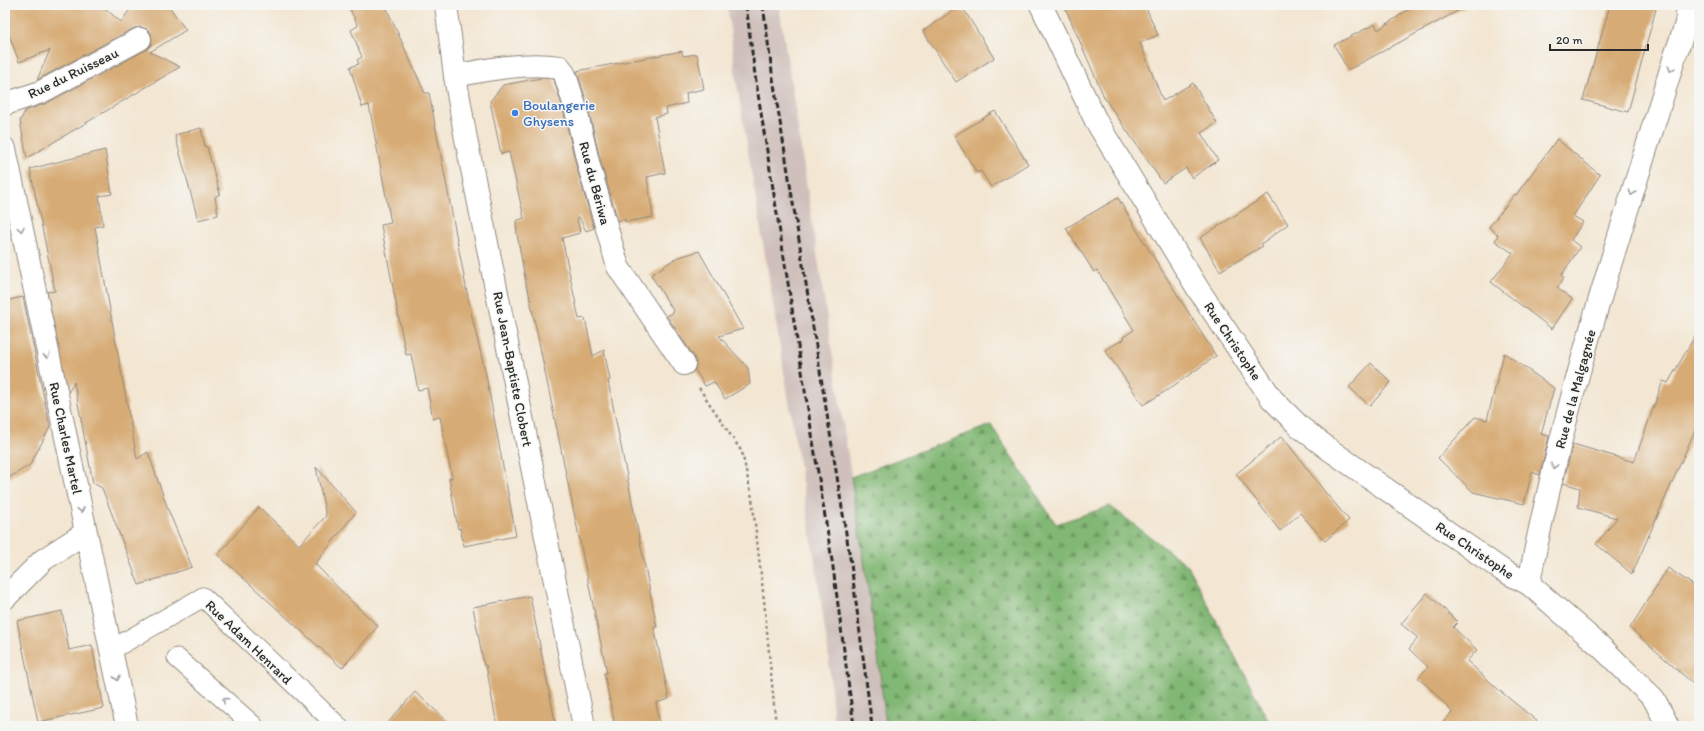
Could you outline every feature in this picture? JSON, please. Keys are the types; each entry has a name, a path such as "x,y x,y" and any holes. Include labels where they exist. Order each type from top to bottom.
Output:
{"street":[{"name":"Rue Christophe","path":"1041,5 1096,121 1198,289 1272,399 1300,427 1330,450 1502,570 1528,584"},
{"name":"Rue de la Malgagnée","path":"1528,584 1535,545 1568,409 1597,303 1686,24 1688,5"},
{"name":"Rue Jean-Baptiste Clobert","path":"444,7 455,76 584,726"},
{"name":"Rue du Ruisseau","path":"5,104 41,92 140,39"},
{"name":"Rue du Bériwa","path":"455,76 506,68 552,65 560,66 565,75 575,106 589,166 618,267 684,364"},
{"name":"Rue Charles Martel","path":"5,149 41,328 127,726"},
{"path":"5,598 43,560 85,533"},
{"path":"1528,584 1600,646 1654,698 1668,726"}],"lane":[{"name":"Rue Adam Henrard","path":"111,650 204,597 338,726"},
{"path":"177,658 254,726"}],"path":[{"path":"684,364 742,452 752,498 764,600 776,726"}],"shaded area":[{"path":"727,5 779,5 877,647 886,726 834,726 828,651 816,567 736,78"}],"green space":[{"path":"991,425 1056,524 1110,506 1188,566 1268,720 1275,726 886,726 877,647 851,477"}],"building":[{"path":"5,5 101,5 121,22 133,5 168,5 186,30 150,52 180,67 27,158 20,121 25,111 47,103 146,50 151,45 152,39 151,33 147,29 141,27 134,28 37,80 50,50 19,62 5,24"},
{"path":"348,5 385,5 425,93 429,93 471,313 486,375 516,536 464,546 460,528 458,529 449,478 452,478 440,417 433,419 427,388 418,390 411,354 406,355 381,225 391,223 369,105 362,107 350,67 359,64 357,60 362,57 351,30 358,26"},
{"path":"961,5 994,58 956,82 923,31"},
{"path":"1064,5 1145,5 1158,35 1140,43 1163,101 1193,83 1217,123 1201,133 1218,160 1192,178 1186,168 1163,183 1105,99"},
{"path":"1415,5 1469,5 1348,70 1334,45 1375,24 1378,30"},
{"path":"1610,5 1657,5 1628,112 1583,100"},
{"path":"682,51 683,56 697,54 704,89 686,93 687,103 666,108 667,114 655,117 665,173 647,177 653,217 625,222 625,219 618,221 601,163 587,103 577,71"},
{"path":"541,78 554,80 594,228 586,231 579,217 577,218 580,233 562,238 579,319 585,318 593,356 604,350 610,380 608,381 657,627 654,627 669,699 656,703 660,726 615,726 604,673 607,673 527,289 517,234 516,221 524,218 509,152 501,154 490,101 503,85"},
{"path":"995,111 1028,164 991,187 981,171 977,173 954,136"},
{"path":"201,128 205,147 207,147 220,194 215,197 218,215 198,220 175,135"},
{"path":"1557,139 1600,175 1573,216 1583,222 1571,240 1580,247 1561,276 1564,278 1557,288 1572,299 1552,329 1491,282 1513,253 1495,241 1498,235 1489,227 1515,194 1516,195"},
{"path":"105,150 112,194 99,196 103,225 95,227 137,459 148,452 169,512 192,567 139,585 102,488 93,483 74,382 68,393 47,292 55,291 30,169"},
{"path":"1268,194 1288,224 1261,244 1263,246 1220,271 1200,238"},
{"path":"1118,198 1216,356 1143,405 1105,350 1124,339 1123,337 1134,330 1097,270 1094,272 1066,228"},
{"path":"699,251 743,329 719,336 748,368 750,384 725,399 714,382 705,386 695,370 696,363 694,357 667,316 674,312 651,275 676,258"},
{"path":"23,297 50,427 30,465 5,480 5,301"},
{"path":"1699,329 1699,421 1632,574 1596,544 1617,518 1578,507 1580,488 1563,483 1573,444 1634,462 1663,381 1668,383"},
{"path":"1504,353 1554,388 1541,434 1549,436 1540,475 1532,472 1524,504 1473,492 1438,458 1475,417 1487,420"},
{"path":"1371,363 1391,382 1370,406 1349,387"},
{"path":"1282,436 1325,492 1349,520 1325,541 1300,513 1280,531 1236,474"},
{"path":"316,467 356,512 315,564 378,626 342,668 218,555 259,507 299,545 326,516"},
{"path":"1668,568 1699,589 1699,689 1630,628"},
{"path":"1427,593 1458,622 1453,627 1477,650 1467,661 1500,691 1543,726 1440,726 1452,712 1432,690 1418,678 1428,667 1409,649 1418,638 1401,624"},
{"path":"530,596 556,726 497,726 486,665 484,666 473,607"},
{"path":"62,611 69,650 92,645 104,708 38,722 17,621"},
{"path":"415,692 453,726 385,726"}],"railway":[{"path":"746,5 755,75 833,567 854,726"},
{"path":"763,5 772,72 851,564 872,726"}],"place":[{"name":"Boulangerie Ghysens","path":"515,113"}]}
